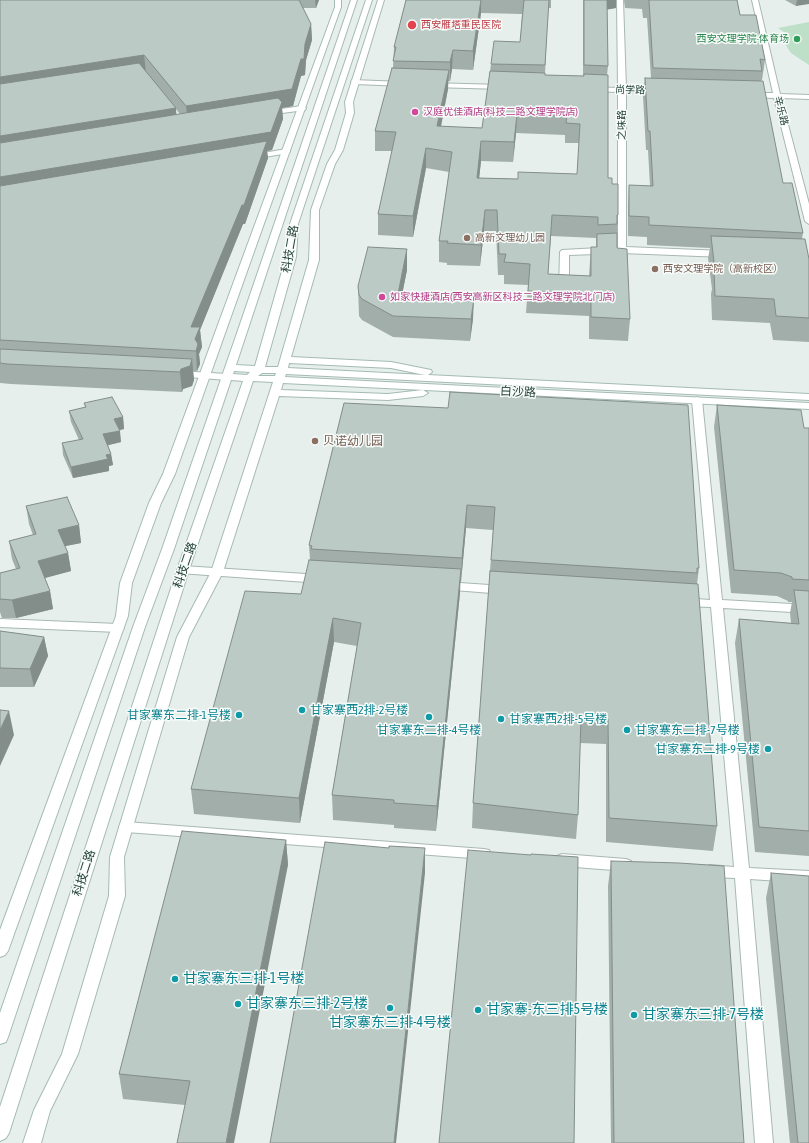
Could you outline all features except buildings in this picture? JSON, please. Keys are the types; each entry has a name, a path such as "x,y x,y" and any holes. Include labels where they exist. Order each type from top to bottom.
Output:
{"street":[{"path":"0,951 118,628 122,616 126,583 155,503 169,474 302,108 338,7 338,0"},
{"name":"科技二路","path":"0,1037 139,627 168,548 228,373 354,0"},
{"name":"科技二路","path":"0,1133 183,570 254,374 291,257 294,224 368,0"},
{"path":"32,1143 42,1110 70,1054 117,896 117,857 183,637 217,572 275,393 314,260 315,210 330,164 339,150 350,113 348,102 381,0"},
{"name":"之味路","path":"620,0 622,90 622,250"},
{"name":"辛乐路","path":"755,0 777,96 809,221"},
{"path":"355,82 410,85"},
{"path":"426,85 512,87"},
{"name":"尚学路","path":"583,89 669,91"},
{"path":"738,94 809,97"},
{"path":"255,115 302,108"},
{"path":"247,158 286,151"},
{"path":"564,293 565,252 622,250 731,255"},
{"path":"282,370 391,365 464,385"},
{"name":"白沙路","path":"165,373 204,376 228,373 254,374 282,370 464,385 809,406"},
{"path":"275,393 388,397 464,385"},
{"name":"白沙路","path":"464,385 809,397"},
{"path":"697,400 742,874 764,1143"},
{"path":"183,570 336,580"},
{"path":"431,586 518,591"},
{"path":"668,601 809,609"},
{"path":"0,623 118,628"},
{"path":"126,827 497,855"},
{"path":"544,858 639,866"},
{"path":"694,870 809,877"}],"green space":[{"name":"西安文理学院-体育场","path":"809,22 809,65 791,53 785,44 787,34 778,28"}],"place":[{"name":"西安雁塔重民医院","path":"412,25"},
{"name":"西安文理学院-体育场","path":"797,39"},
{"name":"汉庭优佳酒店(科技二路文理学院店)","path":"415,112"},
{"name":"高新文理幼儿园","path":"467,238"},
{"name":"西安文理学院（高新校区）","path":"655,269"},
{"name":"如家快捷酒店(西安高新区科技二路文理学院北门店)","path":"382,297"},
{"name":"贝诺幼儿园","path":"315,441"},
{"name":"甘家寨西2排-2号楼","path":"302,710"},
{"name":"甘家寨东二排-1号楼","path":"239,715"},
{"name":"甘家寨东二排-4号楼","path":"429,717"},
{"name":"甘家寨西2排-5号楼","path":"501,719"},
{"name":"甘家寨东二排-7号楼","path":"627,730"},
{"name":"甘家寨东二排-9号楼","path":"768,749"},
{"name":"甘家寨东三排-1号楼","path":"175,979"},
{"name":"甘家寨东三排-2号楼","path":"238,1004"},
{"name":"甘家寨东三排-4号楼","path":"390,1008"},
{"name":"甘家寨-东三排5号楼","path":"478,1010"},
{"name":"甘家寨东三排-7号楼","path":"634,1015"}]}
